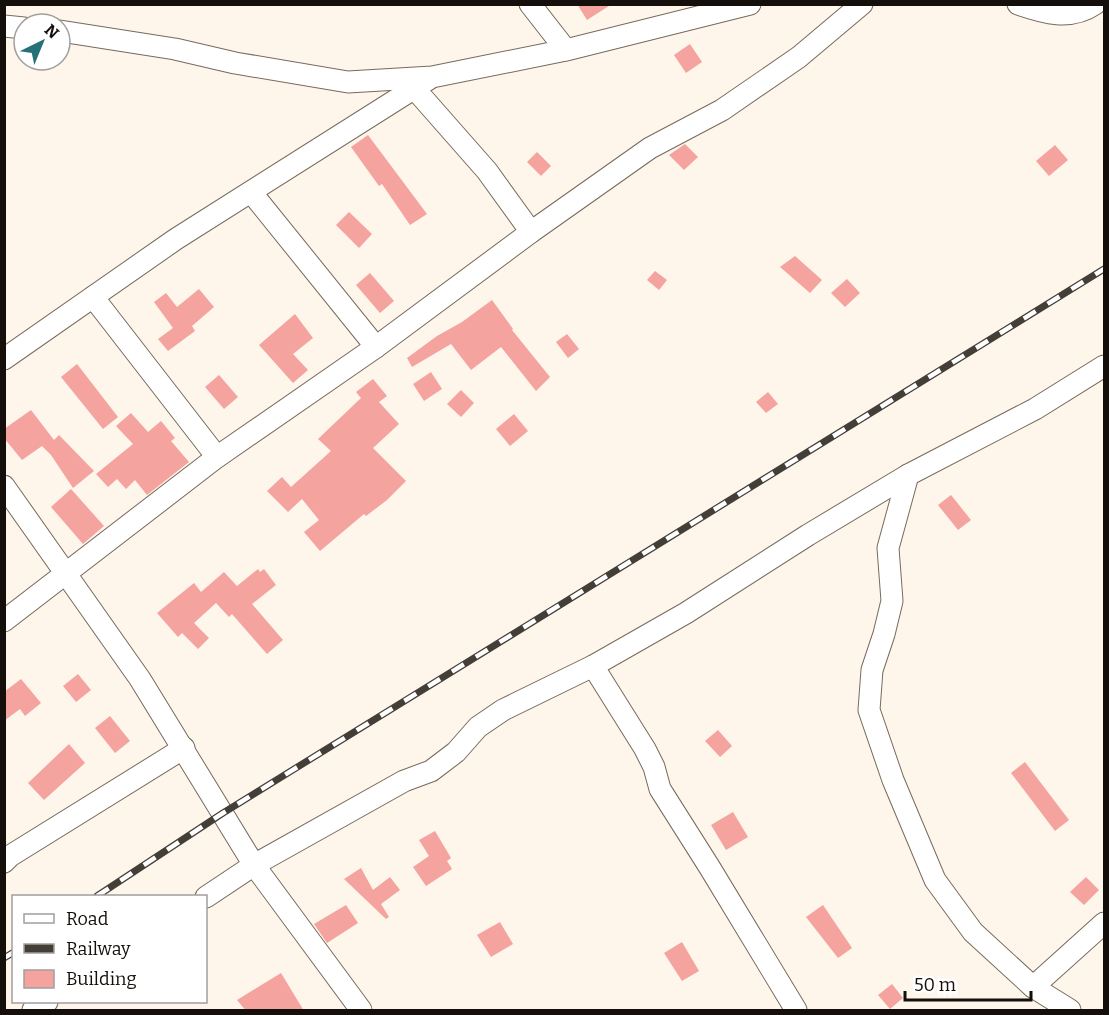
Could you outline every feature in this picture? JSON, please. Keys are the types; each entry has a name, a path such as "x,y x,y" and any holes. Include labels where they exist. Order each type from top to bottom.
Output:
{"street":[{"path":"530,4 566,50"},
{"path":"72,33 175,49 235,63 348,82 423,83 750,4"},
{"path":"4,621 217,457 376,347 531,232 651,148 722,110 790,64 862,4"},
{"path":"1018,4 1045,13 1074,15 1095,4"},
{"path":"423,83 531,232"},
{"path":"4,359 176,239 423,83"},
{"path":"251,192 376,347"},
{"path":"93,297 217,457"},
{"path":"207,896 254,865 404,781 431,771 456,752 478,727 503,710 593,666 686,613 908,474 1035,409 1104,366"},
{"path":"908,474 888,548 892,602 872,670 869,710 894,780 935,880 973,932 1033,987 1070,1011"},
{"path":"4,486 140,679 254,865 360,1011"},
{"path":"593,666 645,748 654,767 660,789 796,1011"},
{"path":"6,855 184,748"},
{"path":"1033,987 1104,922"}],"building":[{"path":"577,4 612,4 587,20"},
{"path":"690,44 702,62 686,73 674,55"},
{"path":"368,135 427,214 410,225 382,184 379,186 351,147"},
{"path":"685,144 698,157 684,170 669,155"},
{"path":"1055,145 1068,160 1049,176 1036,161"},
{"path":"537,152 551,166 541,176 527,162"},
{"path":"349,212 372,234 359,248 336,225"},
{"path":"795,256 822,280 810,293 780,267"},
{"path":"655,271 667,280 659,290 647,280"},
{"path":"370,273 394,301 380,313 356,285"},
{"path":"847,279 860,293 845,307 831,293"},
{"path":"199,289 214,307 192,326 195,331 168,351 158,339 173,328 154,302 166,293 177,307"},
{"path":"492,300 512,330 550,377 536,391 501,347 471,370 451,344 412,367 407,358"},
{"path":"295,314 313,338 293,354 308,370 293,383 259,345"},
{"path":"567,334 579,349 568,358 556,342"},
{"path":"77,364 118,417 103,429 61,377"},
{"path":"431,372 442,389 424,401 413,384"},
{"path":"219,375 238,397 224,409 205,387"},
{"path":"373,379 387,396 379,402 399,424 373,448 406,481 387,500 366,516 364,514 320,551 304,532 319,520 302,499 288,512 267,491 282,477 291,487 331,451 318,439 361,398 356,392"},
{"path":"461,390 474,403 461,417 447,404"},
{"path":"768,392 778,404 766,413 756,402"},
{"path":"31,410 54,440 59,435 94,471 73,488 51,455 42,446 22,460 4,438 4,429"},
{"path":"131,413 148,432 161,421 175,438 171,441 189,462 147,495 135,480 126,489 117,479 108,487 96,474 133,444 116,426"},
{"path":"514,414 528,431 510,446 496,429"},
{"path":"71,489 104,526 83,544 51,507"},
{"path":"951,495 971,520 958,530 938,505"},
{"path":"258,569 260,572 264,569 276,585 252,604 283,640 267,654 232,614 229,617 216,603 194,623 209,638 198,649 182,633 178,637 157,613 194,583 201,592 224,572 237,586"},
{"path":"78,674 91,690 76,702 63,686"},
{"path":"21,679 41,703 25,716 20,709 4,721 4,692"},
{"path":"110,716 130,741 115,753 95,728"},
{"path":"718,730 732,746 720,757 705,741"},
{"path":"69,744 85,763 44,800 28,783"},
{"path":"1025,762 1069,820 1055,831 1011,773"},
{"path":"733,812 748,837 726,850 711,825"},
{"path":"435,831 451,858 447,861 452,869 426,886 413,867 429,856 419,840"},
{"path":"361,868 373,890 390,877 400,890 381,904 389,917 386,919 344,879"},
{"path":"1086,877 1099,890 1084,905 1070,892"},
{"path":"346,905 358,923 327,943 314,924"},
{"path":"823,905 852,948 838,958 806,917"},
{"path":"500,922 513,944 491,957 477,935"},
{"path":"682,942 699,971 682,981 664,953"},
{"path":"281,973 304,1011 246,1011 237,1000"},
{"path":"892,984 903,998 890,1009 878,995"}],"railway":[{"path":"99,895 223,813 1104,269"},
{"path":"4,958 12,953"}]}
